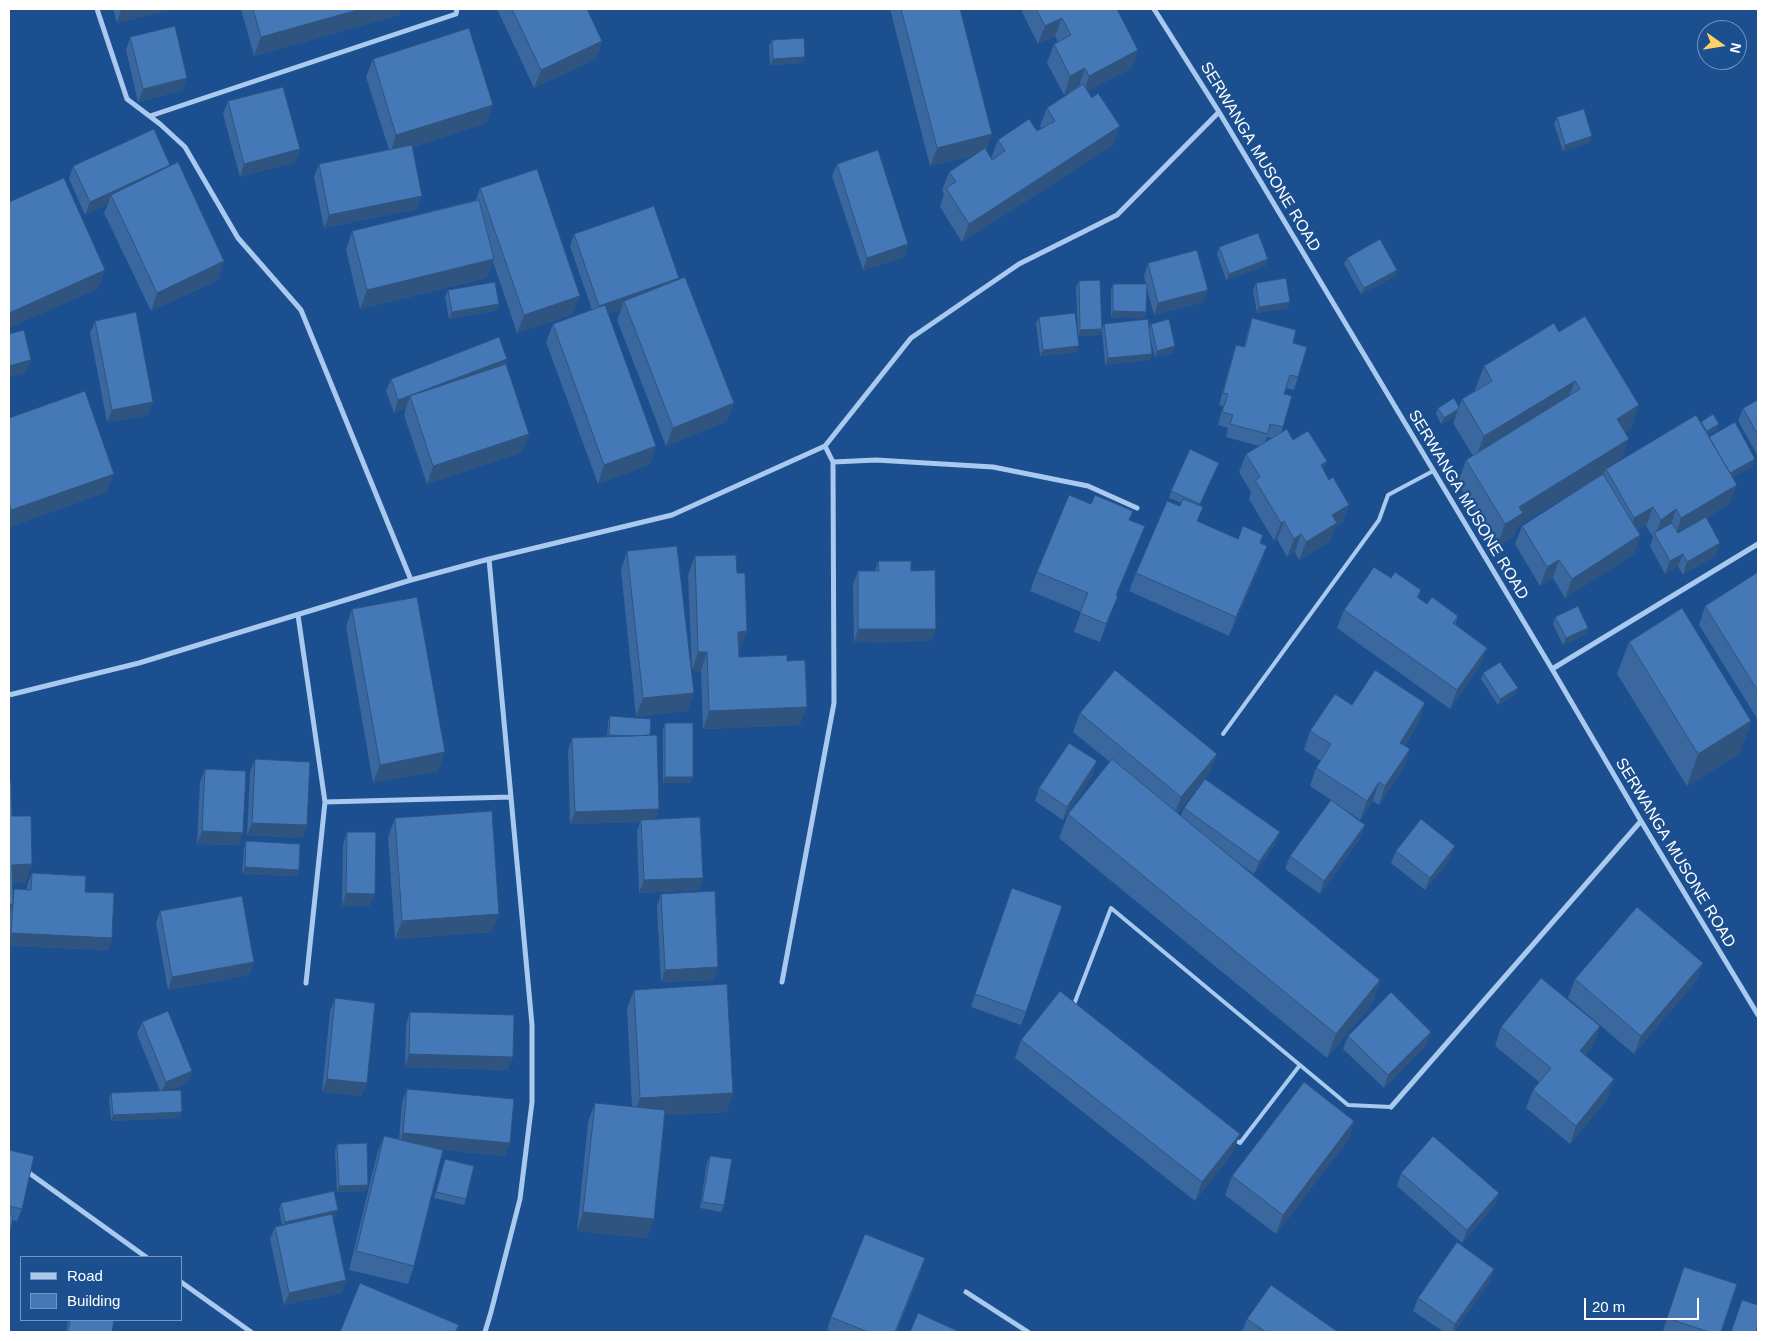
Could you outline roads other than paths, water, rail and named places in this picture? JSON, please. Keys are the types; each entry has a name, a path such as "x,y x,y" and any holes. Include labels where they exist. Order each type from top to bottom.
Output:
{"street":[{"path":"97,9 127,99 150,116 185,147 238,238 301,310 411,580"},
{"path":"150,116 456,14 457,9"},
{"name":"SERWANGA MUSONE ROAD","path":"1154,9 1219,112 1552,669 1641,822 1758,1015"},
{"path":"9,695 139,663 411,580 488,559 672,515 825,446 911,338 1019,264 1116,215 1219,112"},
{"path":"782,982 834,703 833,462 825,446"},
{"path":"833,462 876,460 993,467 1088,486 1137,508"},
{"path":"1552,669 1758,544"},
{"path":"485,1332 520,1199 532,1102 532,1025 488,559"},
{"path":"298,615 325,802 306,983"},
{"path":"325,802 511,797"},
{"path":"1392,1107 1641,822"},
{"path":"17,1164 145,1256"},
{"path":"182,1283 251,1332"},
{"path":"966,1292 1028,1332"}],"lane":[{"path":"1223,734 1380,520 1388,496 1433,471"},
{"path":"1071,1012 1111,908 1348,1104 1392,1107"},
{"path":"1232,1137 1240,1143 1300,1066"}]}
